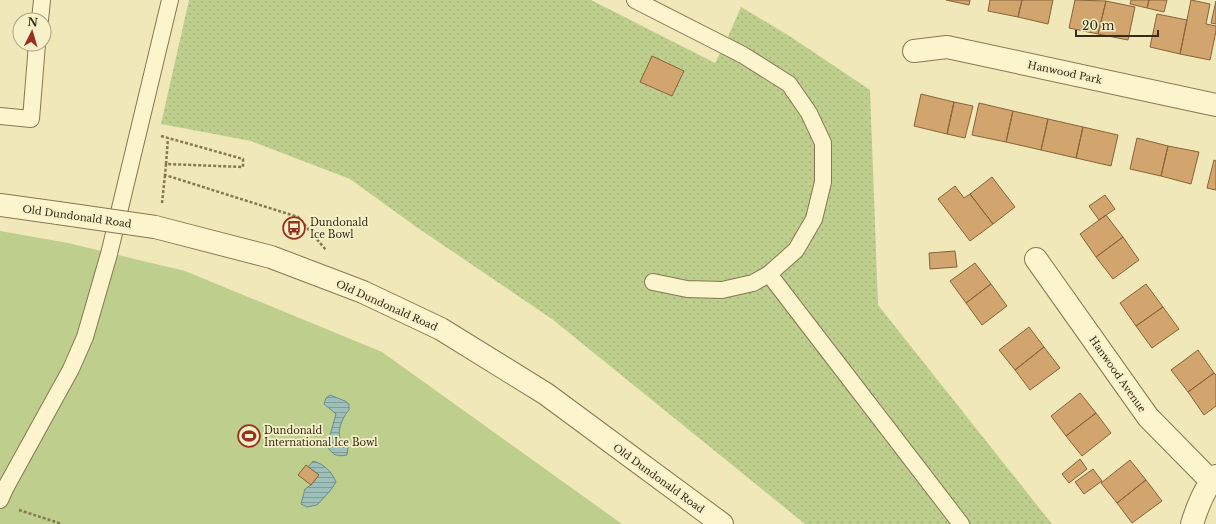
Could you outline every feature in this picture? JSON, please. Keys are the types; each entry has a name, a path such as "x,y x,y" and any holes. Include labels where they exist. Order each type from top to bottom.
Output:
{"street":[{"name":"Hanwood Park","path":"914,51 947,47 1216,105"},
{"name":"Old Dundonald Road","path":"0,205 155,227 271,257 363,292 441,329 546,394 722,524"},
{"name":"Hanwood Avenue","path":"1036,259 1148,417 1213,478 1196,511 1192,524"}],"lane":[{"path":"41,12 42,0"},
{"path":"0,500 71,369 85,336 109,254 170,0"},
{"path":"635,0 750,59 789,84 809,113 822,143 823,182 814,219 796,250 769,274 753,283 722,290 687,289 653,282"},
{"path":"0,116 31,119 37,52"},
{"path":"769,274 961,524"}],"path":[{"path":"139,130 243,159 242,167 166,164"},
{"path":"168,138 165,175 298,217 328,252"}],"green space":[{"path":"189,0 591,0 715,63 741,7 791,37 870,90 878,305 1052,524 805,524 552,319 415,226 350,179 251,141 161,124"},
{"name":"Dundonald International Ice Bowl","path":"0,231 68,243 185,271 382,352 622,524 0,524"}],"water":[{"path":"330,395 349,404 349,410 343,420 339,433 341,440 348,447 347,455 335,455 327,446 336,414 324,404 326,398"},
{"path":"313,461 321,464 327,469 336,482 317,505 307,507 301,504 305,489 311,485 319,475 308,467"}],"building":[{"path":"946,0 970,0 969,5"},
{"path":"990,0 1022,0 1018,17 988,11"},
{"path":"1022,0 1053,0 1048,24 1018,17"},
{"path":"1075,0 1106,1 1098,34 1069,28"},
{"path":"1131,0 1149,0 1147,8 1130,4"},
{"path":"1149,0 1167,0 1164,12 1147,8"},
{"path":"1191,0 1210,4 1206,24 1216,26 1216,31 1210,60 1180,54"},
{"path":"1106,1 1135,7 1128,40 1098,34"},
{"path":"1216,1 1216,24 1211,23"},
{"path":"1157,14 1187,20 1180,54 1150,47"},
{"path":"652,56 684,71 672,96 640,82"},
{"path":"921,94 954,102 947,134 914,126"},
{"path":"954,102 973,106 965,138 947,134"},
{"path":"979,103 1013,111 1006,142 972,135"},
{"path":"1013,111 1048,119 1041,150 1006,142"},
{"path":"1048,119 1083,127 1076,158 1041,150"},
{"path":"1083,127 1118,135 1111,166 1076,158"},
{"path":"1137,138 1168,146 1161,176 1130,169"},
{"path":"1168,146 1199,152 1191,184 1161,176"},
{"path":"1214,160 1216,161 1216,190 1207,188"},
{"path":"992,177 1015,207 993,224 970,194"},
{"path":"955,186 964,198 970,194 993,224 970,241 938,199"},
{"path":"1105,195 1115,209 1099,220 1089,206"},
{"path":"1106,215 1123,237 1096,257 1080,234"},
{"path":"1123,237 1139,260 1113,279 1096,257"},
{"path":"955,251 957,267 930,269 929,253"},
{"path":"975,263 991,284 966,303 950,281"},
{"path":"991,284 1007,306 982,325 966,303"},
{"path":"1146,284 1163,307 1136,326 1120,303"},
{"path":"1163,307 1179,329 1152,348 1136,326"},
{"path":"1029,327 1044,347 1015,370 999,350"},
{"path":"1044,347 1060,368 1030,390 1015,370"},
{"path":"1198,350 1214,373 1188,392 1171,370"},
{"path":"1214,373 1216,375 1216,406 1204,415 1188,392"},
{"path":"1080,393 1096,413 1066,436 1051,416"},
{"path":"1096,413 1111,433 1082,456 1066,436"},
{"path":"1080,459 1087,469 1069,483 1062,474"},
{"path":"1130,460 1146,480 1117,503 1101,483"},
{"path":"306,465 319,475 311,485 298,475"},
{"path":"1093,469 1102,481 1084,494 1075,482"},
{"path":"1146,480 1162,501 1132,523 1117,503"}],"place":[{"name":"Dundonald Ice Bowl","path":"294,228"},
{"name":"Dundonald International Ice Bowl","path":"249,436"}]}
